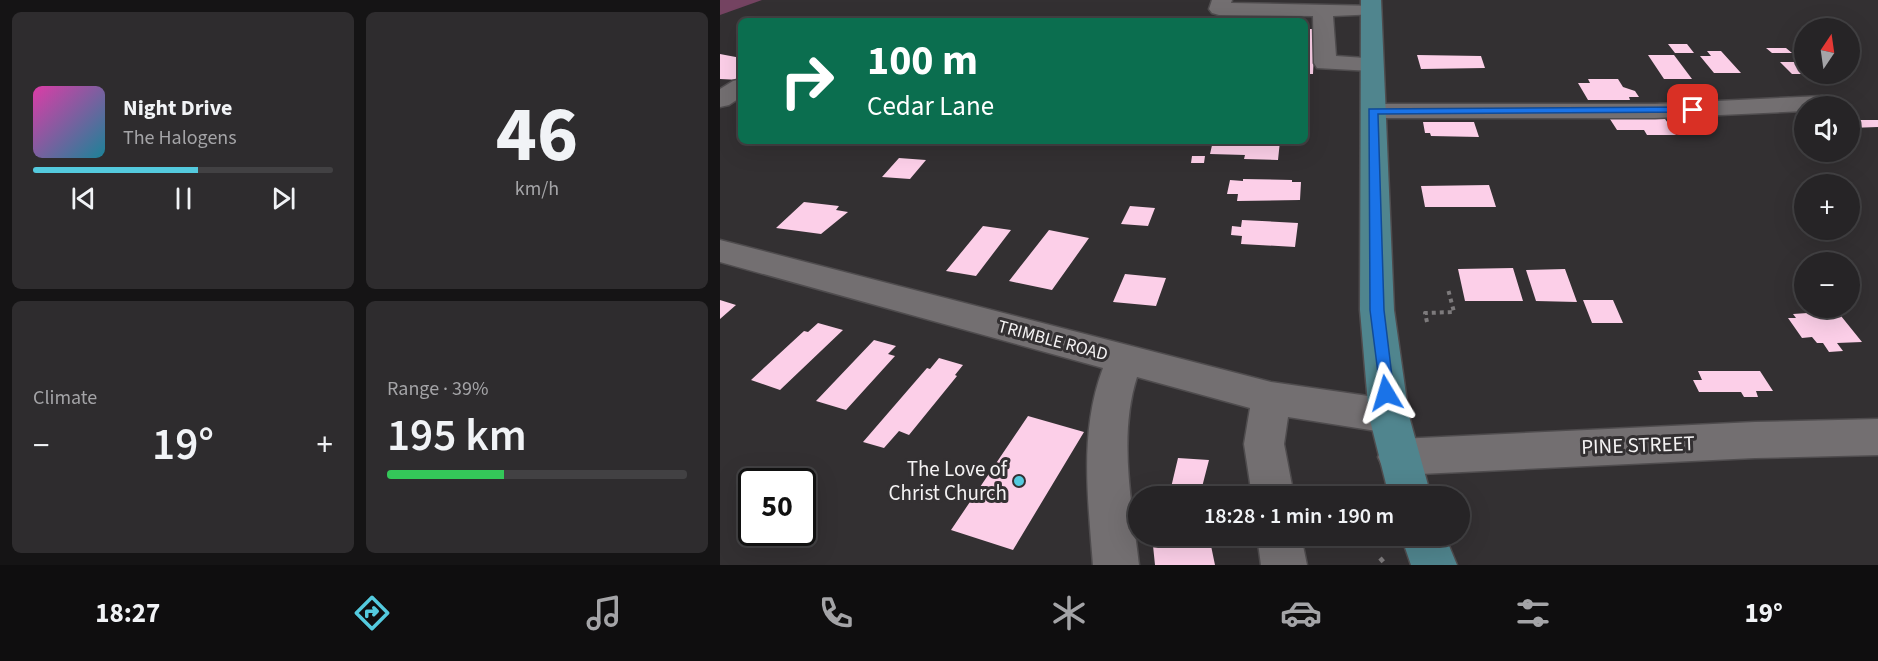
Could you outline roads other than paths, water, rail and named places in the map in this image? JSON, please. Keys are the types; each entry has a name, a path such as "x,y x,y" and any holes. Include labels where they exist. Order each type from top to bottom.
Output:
{"main road":[{"path":"1371,5 1377,310 1389,416 1407,486"},
{"path":"1426,546 1434,565"}],"street":[{"path":"1221,0 1219,9 1323,10 1371,5"},
{"path":"1323,10 1325,63 1330,87"},
{"path":"1325,63 1372,64"},
{"path":"720,101 738,88"},
{"path":"720,101 738,102"},
{"path":"1373,111 1655,111 1794,104"},
{"name":"TRIMBLE ROAD","path":"720,250 1271,398 1389,416"},
{"path":"1116,565 1108,438 1112,392 1125,359"},
{"path":"1271,398 1264,444 1271,486"},
{"name":"PINE STREET","path":"1399,457 1743,440 1878,437"},
{"path":"1281,546 1284,565"}],"place":[{"name":"The Love of Christ Church","path":"1019,481"}]}
